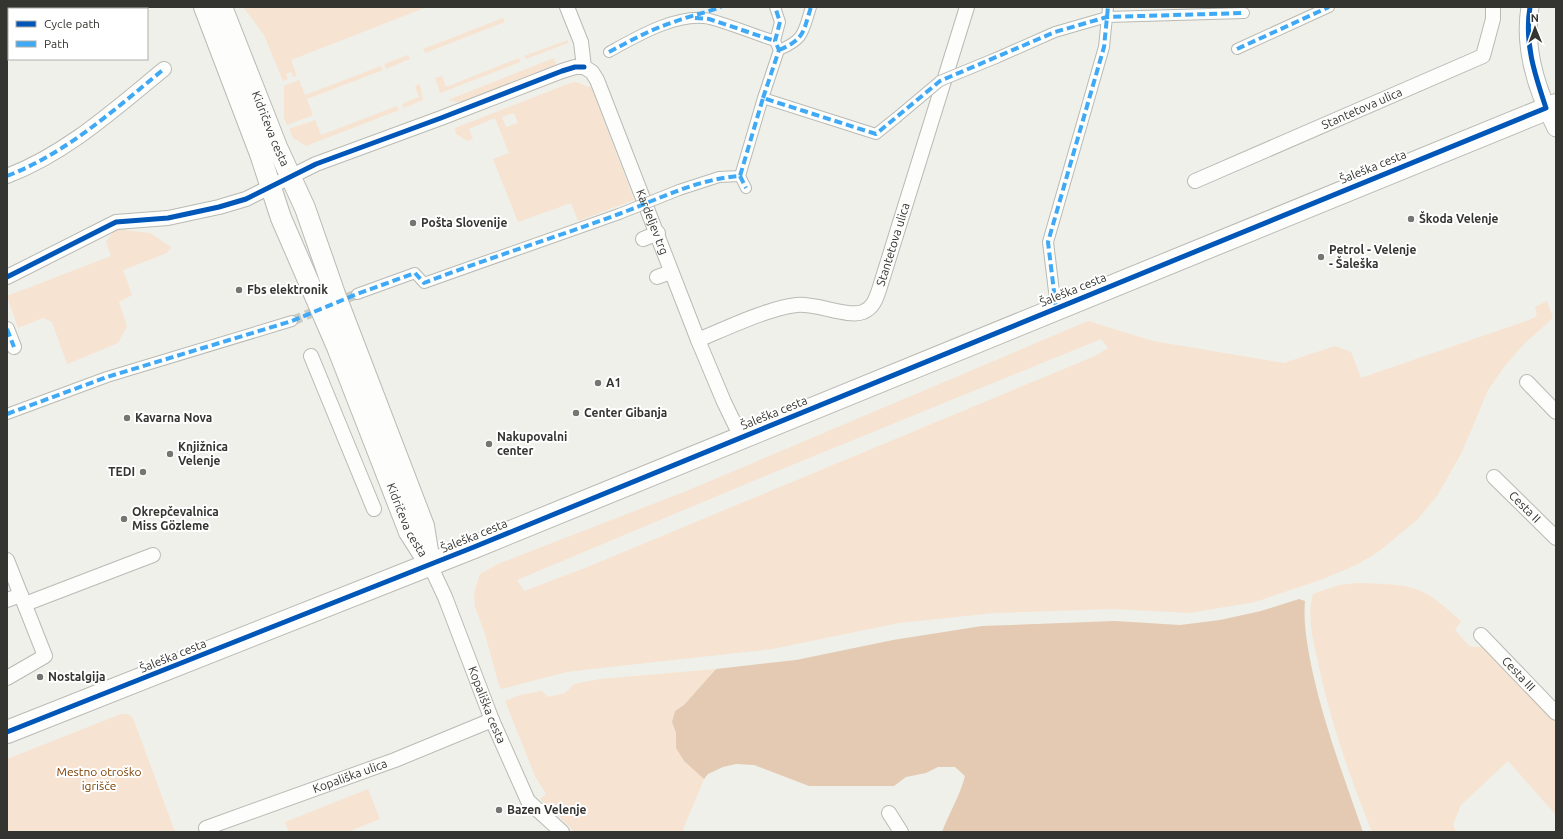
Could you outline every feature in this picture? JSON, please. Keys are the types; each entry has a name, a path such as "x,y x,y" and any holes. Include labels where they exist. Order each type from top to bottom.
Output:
{"main road":[{"name":"Kidričeva cesta","path":"204,7 271,186 281,218 329,326 409,532 430,565"},
{"name":"Kidričeva cesta","path":"222,7 277,147 305,208 335,294 424,526 430,565"},
{"name":"Šaleška cesta","path":"7,732 430,565 1551,107"}],"street":[{"path":"7,277 116,222 168,218 220,208 246,199 316,164 562,71 584,66 581,42 568,7"},
{"path":"746,188 740,176 777,46 780,22 775,7"},
{"path":"609,52 646,33 674,21 689,18 709,19 777,46 795,43 802,35 811,7"},
{"name":"Stantetova ulica","path":"698,340 784,308 797,305 814,305 853,314 870,308 879,290 967,7"},
{"path":"1237,49 1329,7"},
{"name":"Stantetova ulica","path":"1196,181 1483,56 1494,19 1493,7"},
{"path":"1530,7 1528,43 1536,77 1551,107 1556,128"},
{"path":"763,98 876,134 940,81 1055,32 1107,12 1244,13"},
{"path":"1056,308 1048,242 1104,48 1107,12"},
{"name":"Kardeljev trg","path":"584,66 592,72 597,80 658,233 671,272 698,340 724,402 741,437"},
{"path":"7,176 25,169 81,137 164,69"},
{"path":"357,294 415,273 424,283 619,214 679,190 719,177 740,176"},
{"path":"643,239 658,233"},
{"path":"657,277 671,272"},
{"path":"7,414 107,377 292,321"},
{"path":"7,329 14,347"},
{"path":"311,356 374,509"},
{"path":"1527,382 1556,412"},
{"name":"Cesta II","path":"1494,477 1556,538"},
{"path":"7,600 23,599 153,555"},
{"path":"7,560 45,656 7,678"},
{"name":"Kopališka cesta","path":"430,565 448,604 492,720 528,801 562,832"},
{"name":"Cesta III","path":"1481,635 1556,713"},
{"name":"Kopališka ulica","path":"206,828 395,760 492,720"},
{"path":"889,813 901,832"}],"green space":[{"path":"243,7 427,7 291,60 297,76 293,77 291,72 286,74 288,79 283,81 264,35"},
{"path":"503,18 505,22 425,53 423,49"},
{"path":"568,40 568,43 526,59 524,56"},
{"path":"408,55 410,59 386,69 384,64"},
{"path":"519,58 520,62 440,93 435,78 442,76 446,87"},
{"path":"554,58 556,65 463,101 457,102 448,100"},
{"path":"381,66 383,70 307,99 313,115 287,125 284,118 284,86 299,80 305,95"},
{"path":"573,82 591,87 634,200 578,221 571,203 518,222 493,159 509,153 495,118 469,129 473,139 468,141 456,134 455,128","holes":["514,113 518,123 506,127 502,117"]},
{"path":"418,84 420,85 423,100 404,108 402,104 419,97 415,87"},
{"path":"397,106 399,110 306,146 293,138 289,129 315,120 321,135"},
{"path":"115,229 150,233 171,247 167,253 123,270 132,295 119,302 127,326 118,343 67,364 52,322 43,318 18,328 7,296 111,256 106,242"},
{"path":"1547,301 1553,318 1524,344 1504,367 1488,390 1462,452 1437,496 1417,520 1378,552 1358,564 1323,579 1255,602 1189,613 1113,609 994,613 899,623 772,649 567,672 501,689 498,682 485,634 475,607 474,593 480,574 500,563 684,492 1088,321 1153,341 1284,363 1335,346 1351,352 1361,378 1529,320 1537,316 1535,307","holes":["1101,339 1108,348 1095,356 590,566 524,591 517,580 753,481"]},
{"path":"1358,583 1387,584 1409,587 1416,589 1434,599 1461,621 1455,630 1470,647 1488,647 1556,722 1555,814 1508,761 1461,805 1453,825 1456,832 1372,832 1355,789 1327,702 1313,642 1310,617 1313,594 1339,585"},
{"path":"716,669 684,705 675,711 672,722 676,733 676,748 684,761 704,779 682,832 575,832 540,799 546,794 535,776 505,701 520,695 542,691 548,697 565,693 574,684 600,679"},
{"name":"Mestno otroško igrišče","path":"121,714 128,714 133,718 175,832 7,832 7,759"},
{"path":"368,789 380,819 348,832 289,832 285,822"}],"shaded area":[{"path":"1299,599 1305,601 1305,628 1308,647 1323,714 1363,832 942,832 965,776 955,767 938,767 926,773 906,777 894,786 809,786 754,765 736,764 723,767 708,774 704,779 684,761 676,748 676,733 672,722 675,711 684,705 716,669 796,660 893,640 982,626 1115,621 1180,625 1220,620 1261,611"}],"tunnel":[{"path":"292,321 357,294"}],"marked path":[{"path":"609,52 657,28 721,7"},
{"path":"763,98 779,50 775,41 780,22 775,7"},
{"path":"779,50 794,42 802,34 811,7"},
{"path":"1056,308 1048,242 1104,47 1108,7"},
{"path":"1237,49 1329,7"},
{"path":"7,414 107,377 292,321 357,294 415,273 424,283 619,214 693,185 740,176 763,98 876,134 940,81 1055,32 1107,17 1244,13"},
{"path":"695,18 709,19 775,41"},
{"path":"7,176 29,166 70,143 90,129 164,69"},
{"path":"740,176 746,188"},
{"path":"7,329 14,347"}],"cycle path":[{"path":"7,732 474,547 1546,108 1532,59 1528,33 1530,7"},
{"path":"7,277 116,222 168,218 219,207 246,199 316,164 562,71 575,67 584,67"}],"place":[{"name":"Škoda Velenje","path":"1411,219"},
{"name":"Pošta Slovenije","path":"413,223"},
{"name":"Petrol - Velenje - Šaleška","path":"1321,257"},
{"name":"Fbs elektronik","path":"239,290"},
{"name":"A1","path":"598,383"},
{"name":"Center Gibanja","path":"576,413"},
{"name":"Kavarna Nova","path":"127,418"},
{"name":"Nakupovalni center","path":"489,444"},
{"name":"Knjižnica Velenje","path":"170,454"},
{"name":"TEDI","path":"143,472"},
{"name":"Okrepčevalnica Miss Gözleme","path":"124,519"},
{"name":"Nostalgija","path":"40,677"},
{"name":"Bazen Velenje","path":"499,810"}]}
